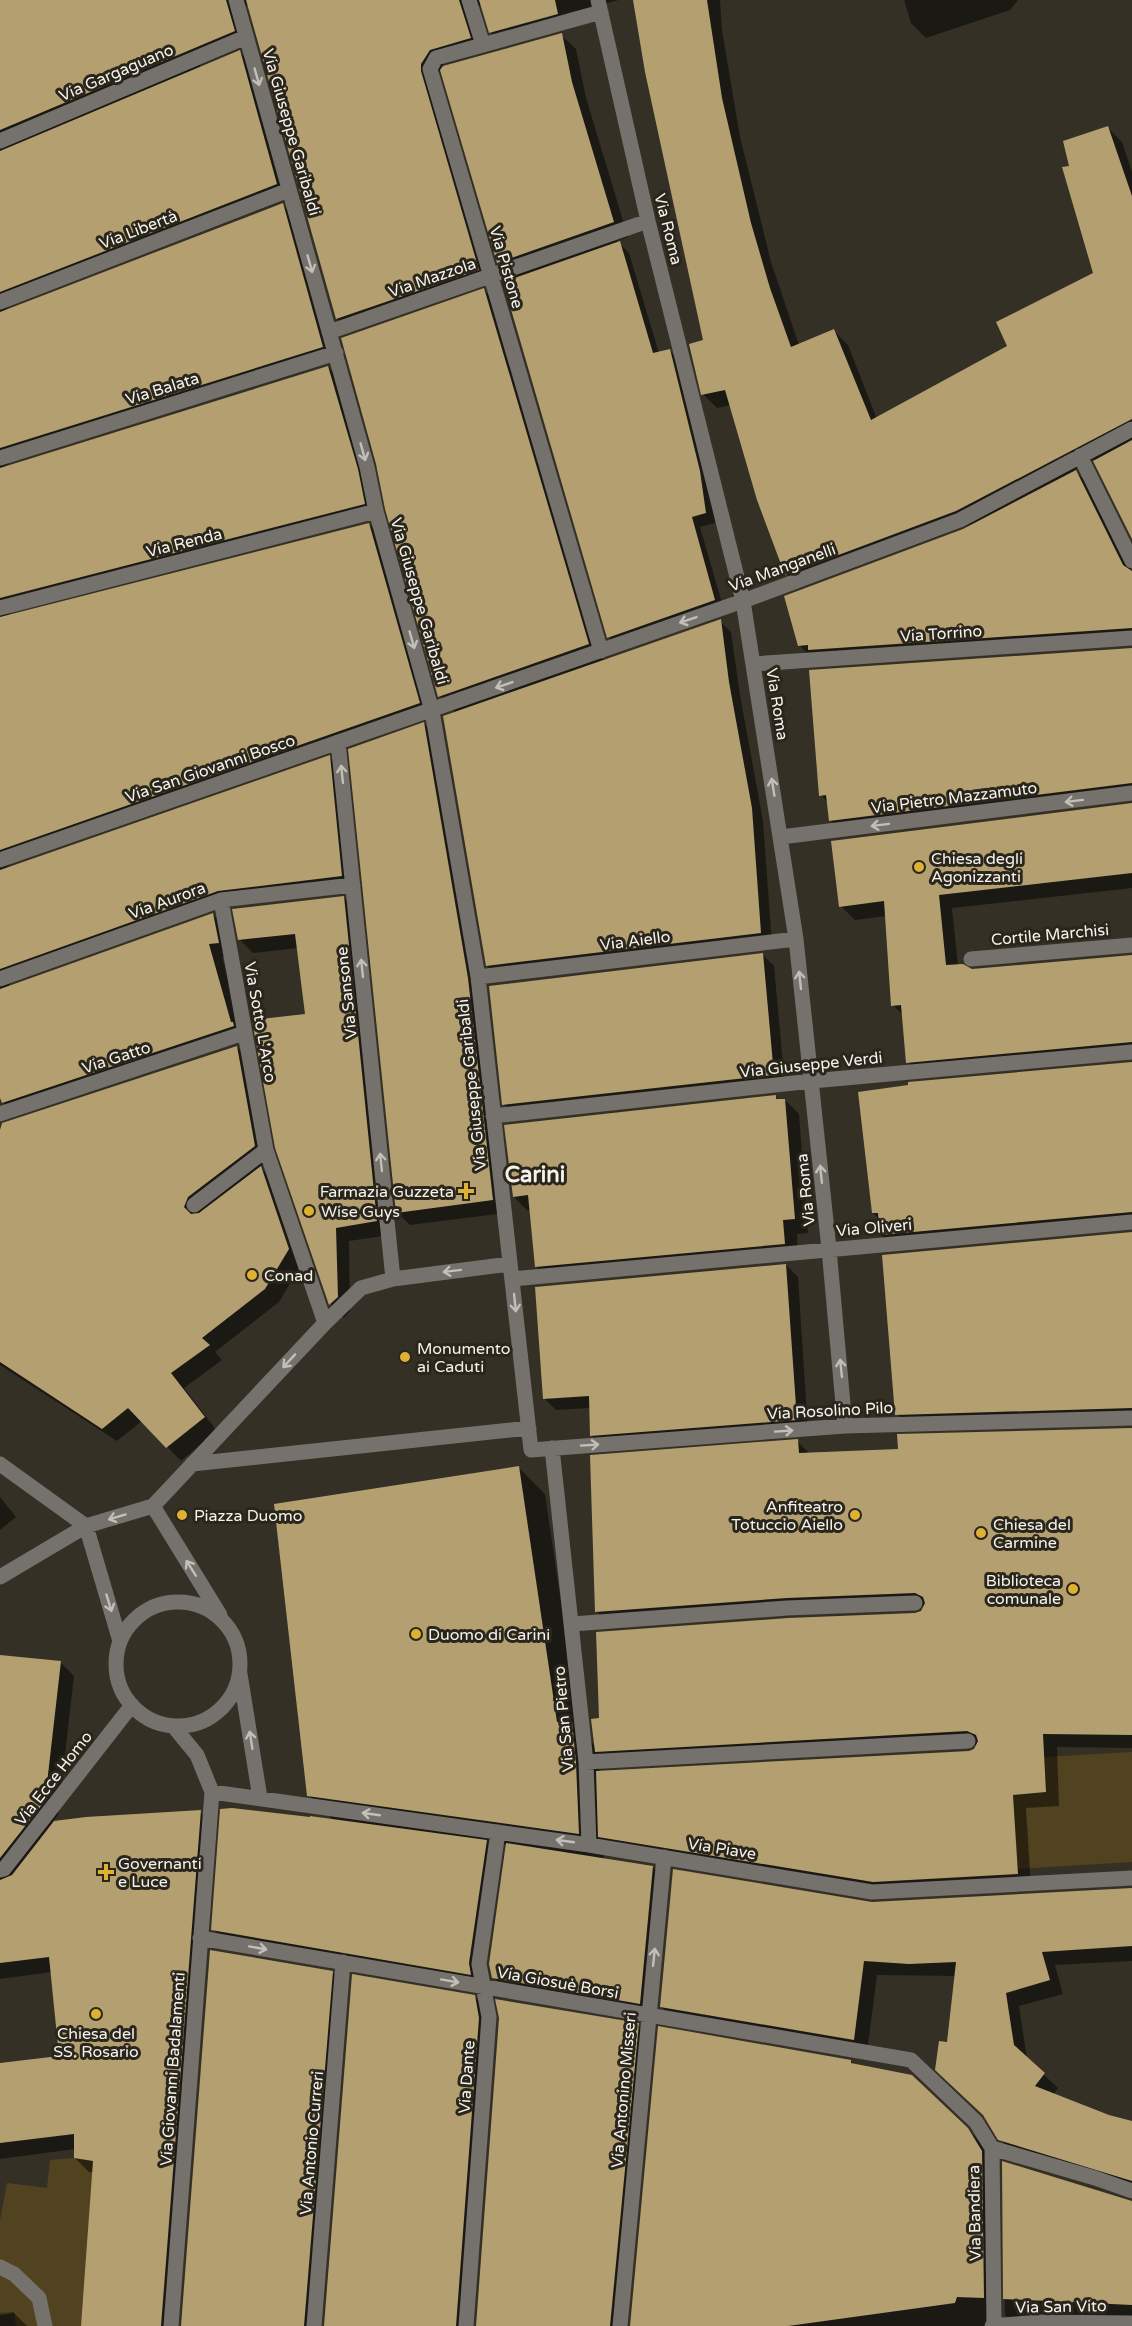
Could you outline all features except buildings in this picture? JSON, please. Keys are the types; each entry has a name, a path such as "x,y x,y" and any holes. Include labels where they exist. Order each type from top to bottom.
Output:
{"street":[{"name":"Via Giuseppe Garibaldi","path":"236,0 336,353 367,467 376,511 432,711 477,977 531,1449"},
{"path":"469,0 483,45"},
{"name":"Via Pistone","path":"599,6 483,45 436,58 430,69 602,651"},
{"name":"Via Roma","path":"599,6 648,221 744,601 796,939 845,1426"},
{"name":"Via Gargaguano","path":"0,141 246,37"},
{"name":"Via Libertà","path":"0,302 289,190"},
{"name":"Via Mazzola","path":"330,332 648,221"},
{"name":"Via Balata","path":"0,458 336,353"},
{"name":"Via Manganelli","path":"432,711 744,601 960,520 1132,429"},
{"path":"1080,456 1132,561"},
{"name":"Via Renda","path":"0,608 376,511"},
{"name":"Via Torrino","path":"753,664 1132,638"},
{"name":"Via San Giovanni Bosco","path":"0,860 432,711"},
{"name":"Via Sansone","path":"338,742 393,1279"},
{"name":"Via Pietro Mazzamuto","path":"781,837 1132,793"},
{"name":"Via Aurora","path":"0,979 221,900 353,885"},
{"name":"Via Sotto L'Arco","path":"221,900 266,1150 325,1323"},
{"name":"Via Aiello","path":"477,977 796,939"},
{"name":"Cortile Marchisi","path":"971,959 1132,945"},
{"name":"Via Gatto","path":"0,1114 244,1034"},
{"name":"Via Giuseppe Verdi","path":"493,1116 812,1081 1132,1052"},
{"path":"194,1204 266,1150"},
{"name":"Via Oliveri","path":"511,1272 829,1249 1132,1222"},
{"path":"0,1577 86,1527 153,1506 325,1323 361,1288 393,1279 511,1272"},
{"name":"Via Rosolino Pilo","path":"531,1449 845,1426 1132,1418"},
{"path":"192,1464 529,1428"},
{"name":"Via San Pietro","path":"552,1448 586,1762 589,1845"},
{"path":"0,1464 86,1527 119,1638 115,1668 123,1697 145,1718 174,1727 204,1721 228,1702 240,1674"},
{"path":"153,1506 238,1644 240,1674 260,1798"},
{"path":"119,1638 138,1614 165,1601 196,1603 222,1618"},
{"path":"572,1624 787,1608 915,1603"},
{"name":"Via Ecce Homo","path":"0,1870 4,1869 132,1706"},
{"path":"174,1727 197,1755 212,1792"},
{"path":"586,1762 968,1741"},
{"name":"Via Piave","path":"212,1792 589,1845 872,1892 1132,1878"},
{"name":"Via Giovanni Badalamenti","path":"171,2326 212,1792"},
{"name":"Via Dante","path":"466,2326 489,2017 479,1964 498,1832"},
{"name":"Via Antonino Misseri","path":"620,2326 664,1857"},
{"name":"Via Giosuè Borsi","path":"200,1938 911,2061"},
{"name":"Via Antonio Curreri","path":"314,2326 343,1962"},
{"name":"Via Bandiera","path":"911,2061 976,2122 992,2148 993,2326"},
{"path":"992,2148 1132,2191"},
{"path":"0,2267 14,2274 39,2298 45,2326"},
{"name":"Via San Vito","path":"993,2326 1038,2322 1123,2324"}],"shaded area":[{"path":"1132,1752 1132,1862 1017,1869 1013,1795 1046,1792 1044,1757"},
{"path":"74,2158 93,2161 83,2326 16,2326 14,2312 0,2313 0,2220 7,2183 47,2188 50,2160"}],"place":[{"name":"Chiesa degli Agonizzanti","path":"919,867"},
{"name":"Farmazia Guzzeta","path":"466,1191"},
{"name":"Wise Guys","path":"309,1211"},
{"name":"Conad","path":"252,1275"},
{"name":"Monumento ai Caduti","path":"405,1357"},
{"name":"Piazza Duomo","path":"182,1515"},
{"name":"Anfiteatro Totuccio Aiello","path":"855,1515"},
{"name":"Chiesa del Carmine","path":"981,1533"},
{"name":"Biblioteca comunale","path":"1073,1589"},
{"name":"Duomo di Carini","path":"416,1634"},
{"name":"Governanti e Luce","path":"106,1872"},
{"name":"Chiesa del SS. Rosario","path":"96,2014"}],"district":[{"name":"Carini","path":"535,1174"}]}
